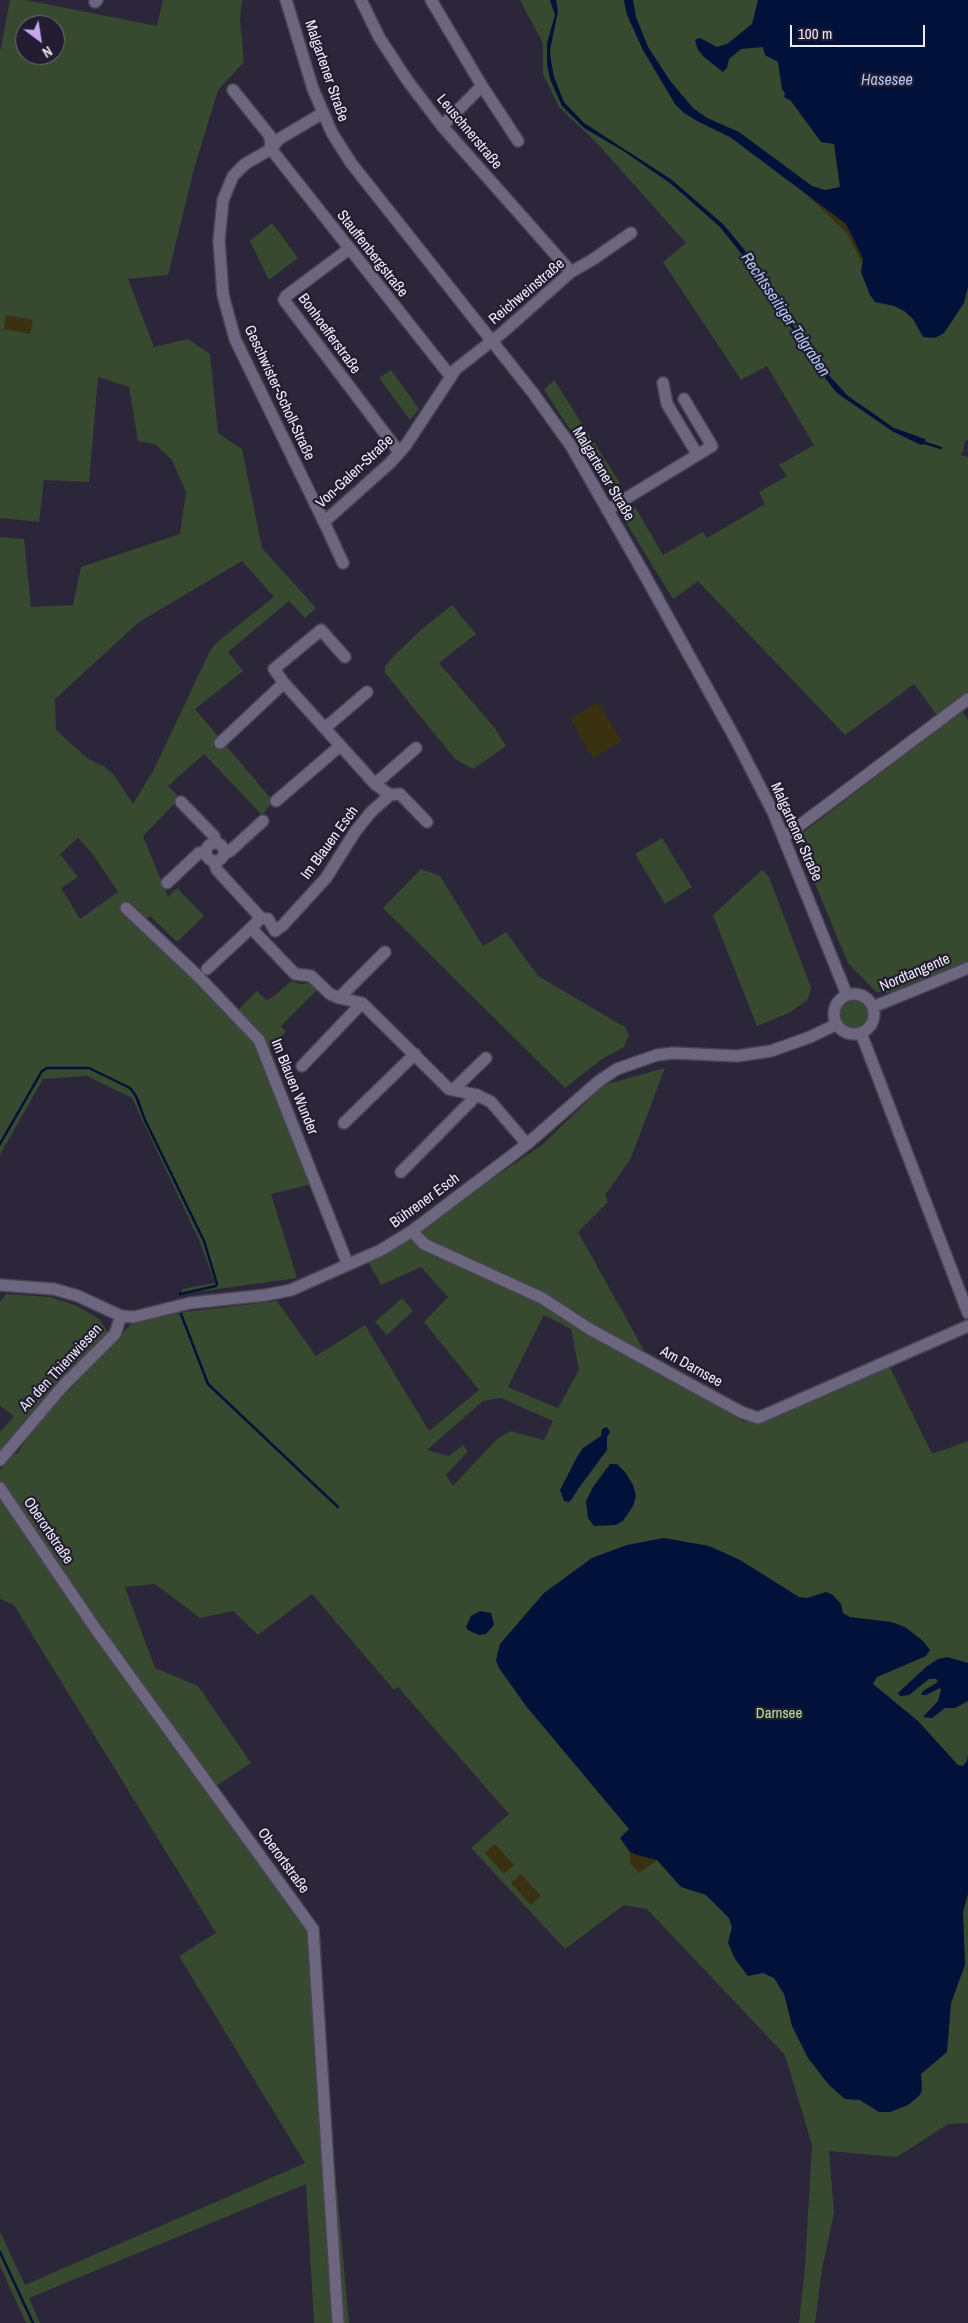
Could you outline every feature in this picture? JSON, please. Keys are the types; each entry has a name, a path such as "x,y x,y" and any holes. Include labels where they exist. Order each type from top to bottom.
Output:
{"street":[{"name":"Malgartener Straße","path":"286,0 323,113 332,134 351,163 533,393 571,446 608,510 736,740 784,837 847,995"},
{"name":"Leuschnerstraße","path":"361,0 379,37 442,126 571,272"},
{"path":"431,0 482,86 518,141"},
{"path":"442,126 482,86"},
{"name":"Stauffenbergstraße","path":"232,90 270,136 271,148 451,377"},
{"name":"Geschwister-Scholl-Straße","path":"323,113 279,139 271,148 245,164 233,176 223,200 219,241 223,295 235,339 324,522"},
{"name":"Reichweinstraße","path":"492,341 571,272 631,233"},
{"name":"Bonhoefferstraße","path":"349,249 286,296 284,300 400,452"},
{"name":"Von-Galen-Straße","path":"343,563 324,522 400,452 430,412 456,369 492,341"},
{"path":"663,383 667,404 697,454"},
{"path":"608,510 712,446 684,399"},
{"path":"344,657 321,630 274,669 284,683 375,784 390,795 400,794 427,822"},
{"path":"220,743 284,683"},
{"path":"325,728 367,692"},
{"path":"784,837 965,701"},
{"path":"276,801 340,746"},
{"path":"375,784 416,748"},
{"name":"Im Blauen Esch","path":"266,943 275,931 326,878 355,832 371,812 390,795"},
{"path":"181,802 214,836 216,843 223,848 224,854"},
{"path":"214,862 221,859 224,854 230,851 263,820"},
{"path":"205,852 209,845 216,843"},
{"path":"205,852 208,859 214,862 217,870 261,918 268,919 275,931"},
{"path":"167,883 199,853 205,852"},
{"name":"Im Blauen Wunder","path":"126,908 199,977 259,1040 348,1265"},
{"path":"206,969 261,918"},
{"path":"251,928 295,974 311,976 330,994 339,998 362,1003 448,1088 455,1088 477,1095 491,1102 527,1144"},
{"path":"339,998 385,952"},
{"name":"Nordtangente","path":"873,1007 968,968"},
{"path":"847,995 862,996 873,1007 873,1019 866,1030 861,1033 848,1033 837,1024 834,1014 835,1008 838,1002 847,995"},
{"path":"302,1066 362,1003"},
{"name":"Bührener Esch","path":"0,1285 54,1289 78,1296 121,1316 143,1315 190,1303 266,1296 291,1290 381,1250 412,1231 527,1144 599,1081 617,1069 636,1061 673,1053 737,1056 771,1051 810,1037 837,1024"},
{"path":"861,1033 968,1313"},
{"path":"344,1123 415,1054"},
{"path":"455,1088 486,1058"},
{"path":"401,1172 477,1095"},
{"name":"Am Darnsee","path":"412,1231 424,1244 542,1298 588,1328 741,1412 758,1418 968,1326"},
{"name":"An den Thienwiesen","path":"0,1460 63,1386 115,1334 121,1316"},
{"name":"Oberortstraße","path":"0,1488 95,1628 314,1928 338,2323"}],"green space":[{"path":"10,0 26,0 157,26 163,0 242,0 240,20 244,62 218,90 194,169 168,275 128,279 154,347 188,339 210,354 218,433 242,449 262,548 316,608 305,618 289,601 228,652 243,671 195,709 273,801 262,815 204,754 168,786 180,798 143,836 168,897 177,888 204,916 177,942 150,916 145,920 158,943 252,1039 258,1049 312,1184 271,1194 297,1278 182,1294 182,1289 215,1283 199,1240 132,1098 87,1076 43,1079 0,1155 0,537 24,539 31,607 73,605 81,567 180,534 186,492 172,460 155,444 138,441 129,387 98,377 89,482 44,480 39,522 0,518 0,52","holes":["242,561 274,597 217,642 210,651 153,771 133,804 114,775 105,767 87,758 56,730 55,699 139,622","78,838 92,853 118,892 80,919 61,888 78,877 60,854"]},
{"path":"520,0 968,0 968,440 965,441 963,449 968,452 963,450 961,455 968,457 968,696 939,718 914,684 845,735 698,581 673,599 622,516 635,507 663,555 703,532 707,538 765,504 759,492 787,476 779,465 814,445 767,366 741,380 663,262 686,243 596,142 559,107 543,74 543,43"},
{"path":"272,223 298,258 269,280 250,241"},
{"path":"391,370 419,409 410,420 379,378"},
{"path":"554,380 620,483 610,490 544,390"},
{"path":"452,605 476,634 439,663 494,727 506,746 473,769 455,759 385,673 385,666 394,656 422,629"},
{"path":"962,711 968,720 968,961 888,993 876,992 848,963 796,838"},
{"path":"662,838 692,887 665,904 635,854"},
{"path":"421,869 440,876 483,946 506,932 538,976 625,1027 629,1035 624,1047 602,1059 565,1088 383,908"},
{"path":"762,870 769,877 811,988 808,999 791,1012 757,1026 713,915"},
{"path":"291,981 300,984 311,983 318,989 281,1026 286,1032 269,1048 237,1011 257,991 266,1000 272,998"},
{"path":"854,1000 864,1004 868,1014 864,1024 854,1028 844,1024 840,1014 844,1004"},
{"path":"665,1068 630,1160 605,1195 608,1202 578,1232 655,1370 743,1421 756,1423 890,1367 932,1454 968,1441 968,2123 948,2124 897,2157 829,2151 834,2213 822,2269 815,2323 799,2323 805,2267 812,2145 785,2055 647,1909 624,1905 565,1949 471,1848 509,1814 398,1687 394,1690 312,1594 258,1635 233,1611 200,1618 155,1584 125,1587 155,1668 198,1686 251,1763 213,1788 313,1929 349,2323 314,2323 306,2184 29,2298 40,2323 26,2323 0,2266 0,2232 25,2285 305,2163 179,1956 216,1933 14,1605 0,1599 0,1470 12,1453 17,1454 35,1426 132,1323 185,1312 277,1301 316,1356 365,1325 429,1431 479,1390 424,1322 448,1297 421,1267 381,1285 369,1263 543,1144 604,1085","holes":["544,1315 571,1329 579,1370 558,1408 508,1387","501,1398 553,1421 544,1440 511,1431 497,1439 453,1486 446,1475 468,1451 463,1445 449,1456 427,1450 483,1401"]},
{"path":"6,1294 51,1297 77,1306 99,1319 109,1333 23,1422 0,1452 0,1432 14,1416 0,1406 0,1302"},
{"path":"402,1298 413,1311 387,1335 375,1322"}],"sand":[{"path":"805,193 846,224 863,259 862,263 847,233"},
{"path":"6,315 33,320 30,334 4,329"},
{"path":"598,702 622,741 593,758 570,719"},
{"path":"620,1838 657,1860 639,1873 630,1863 630,1852"},
{"path":"495,1844 514,1865 504,1874 485,1853"},
{"path":"521,1874 541,1896 531,1905 511,1883"}],"water":[{"path":"550,0 556,0 558,11 550,50 551,61 554,77 564,102 584,123 672,180 724,225 760,269 791,319 791,326 784,324 760,277 720,227 670,183 622,150 584,128 562,106 550,79 547,64 547,43 555,15"},
{"name":"Hasesee","path":"624,0 633,0 636,17 648,47 671,82 693,108 707,118 739,132 812,186 825,190 840,187 834,144 821,142 791,101 784,97 785,93 782,89 778,62 765,55 763,47 741,49 729,59 727,68 723,72 704,57 698,50 695,40 700,38 717,47 727,44 752,24 758,0 968,0 968,287 964,303 944,333 935,338 923,337 913,319 904,311 894,306 875,302 870,295 861,272 863,259 846,224 730,137 684,113 675,104 643,50 627,15"},
{"path":"799,336 802,337 823,369 848,396 894,428 925,439 926,443 921,445 892,431 837,393 805,349 798,346"},
{"path":"607,1427 610,1432 607,1437 607,1450 572,1499 569,1502 564,1501 560,1490 577,1457 583,1448 601,1436 602,1429"},
{"path":"610,1464 617,1464 625,1472 633,1485 636,1496 633,1506 623,1521 616,1525 594,1526 588,1518 586,1501 593,1487"},
{"name":"Darnsee","path":"664,1538 709,1546 740,1560 799,1597 807,1598 826,1592 833,1595 841,1604 843,1613 850,1617 891,1622 905,1627 923,1641 930,1650 926,1656 877,1677 873,1684 918,1721 958,1765 963,1766 967,1761 968,1755 968,1894 963,1912 965,1965 951,2003 947,2052 921,2074 922,2090 920,2095 908,2105 890,2112 879,2112 860,2100 845,2099 829,2085 808,2058 792,2026 784,1994 774,1978 763,1973 748,1976 735,1959 728,1943 732,1927 729,1918 706,1895 681,1887 657,1860 630,1852 620,1838 629,1829 526,1706 499,1668 496,1660 500,1644 544,1593 592,1558 627,1545"},
{"path":"480,1611 491,1613 494,1625 486,1634 479,1635 468,1630 466,1627 471,1616"},
{"path":"947,1657 968,1663 968,1701 955,1708 945,1708 932,1718 923,1717 938,1701 941,1690 940,1688 926,1695 921,1695 923,1691 938,1682 936,1679 929,1679 909,1695 900,1696 898,1693 926,1667 938,1659"}],"waterway":[{"name":"Rechtsseitiger Talgraben","path":"790,324 800,337"},
{"name":"Rechtsseitiger Talgraben","path":"925,443 941,448"},
{"path":"0,1144 42,1071 47,1068 89,1068 130,1088 136,1096 145,1120 204,1241 217,1284 216,1286 180,1294"},
{"path":"181,1314 208,1384 338,1507"},
{"path":"0,2252 33,2323"}]}
